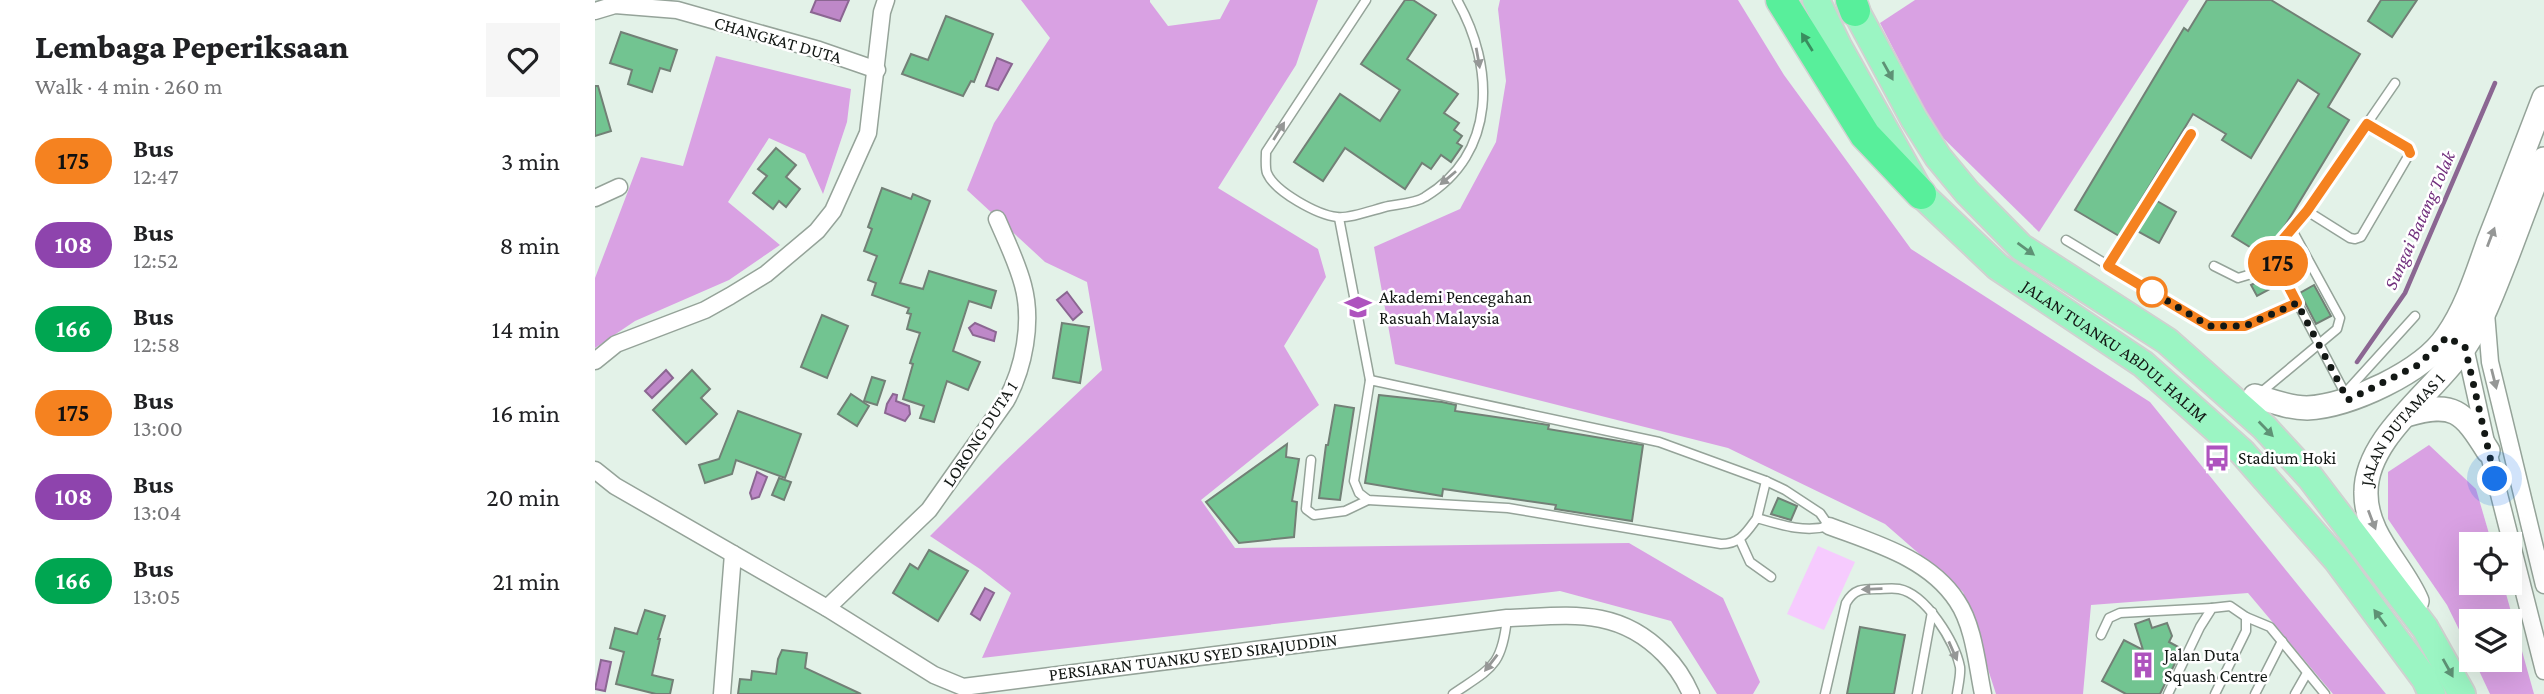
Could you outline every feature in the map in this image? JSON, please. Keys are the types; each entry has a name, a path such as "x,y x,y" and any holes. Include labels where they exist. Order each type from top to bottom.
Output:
{"highway":[{"path":"1781,0 1865,135 1920,194"}],"main road":[{"name":"JALAN TUANKU ABDUL HALIM","path":"1816,0 1838,46 1920,194 1998,267 2143,364 2242,452 2337,560 2425,679 2432,694"},
{"name":"JALAN TUANKU ABDUL HALIM","path":"1852,4 1914,119 1938,157 1967,192 2021,247 2167,341 2264,427 2310,477 2425,628 2462,694"},
{"path":"2167,341 2255,396"}],"street":[{"path":"595,361 616,344 705,310 766,274 817,231 834,211 868,134 882,12 886,0"},
{"name":"CHANGKAT DUTA","path":"595,11 615,5 677,10 818,50 877,70"},
{"name":"JALAN DUTAMAS 1","path":"2476,306 2544,98"},
{"name":"JALAN DUTAMAS 1","path":"2425,628 2417,598 2385,550 2368,511 2366,493 2372,462 2456,342 2476,306 2544,159"},
{"path":"595,198 619,187"},
{"name":"LORONG DUTA 1","path":"827,608 929,510 1016,383 1022,363 1026,320 1024,286 997,219"},
{"path":"2476,306 2544,585"},
{"path":"2456,342 2488,452 2544,671"},
{"name":"JALAN DUTAMAS 1","path":"2255,396 2288,406 2306,408 2330,405 2418,365 2456,342"},
{"path":"2406,415 2431,408 2453,412 2471,423 2488,452"},
{"name":"PERSIARAN TUANKU SYED SIRAJUDDIN","path":"595,470 615,486 827,608 951,684 963,687 1013,683 1507,618 1576,616 1623,624 1642,635 1678,669 1691,694"},
{"path":"1829,526 1898,552 1938,578 1958,602 1970,632 1983,694"},
{"path":"722,694 733,554"}],"lane":[{"path":"1366,0 1324,60 1266,152 1267,173 1282,190 1314,211 1339,218 1423,198 1459,169 1473,146 1482,120 1485,100 1470,23 1458,0"},
{"path":"2395,83 2307,211 2279,244 2278,266 2346,397 2415,316"},
{"path":"2307,211 2350,238 2361,237 2410,153 2408,148 2367,124"},
{"path":"2108,266 2191,134"},
{"path":"1339,218 1370,380 1354,481 1359,493 1368,500"},
{"path":"2255,396 2337,329 2340,318 2292,230"},
{"path":"2066,240 2209,326 2245,326 2297,303"},
{"path":"2214,266 2238,278 2278,266"},
{"path":"1370,380 1659,442 1785,490 1820,513 1829,526 1816,530 1797,528 1757,518"},
{"path":"1311,460 1306,509 1314,515 1345,511 1368,500 1509,508 1721,544 1740,540 1757,518 1766,481"},
{"path":"1740,540 1750,562 1770,577"},
{"path":"1825,694 1846,603 1852,593 1862,589 1900,589 1917,597 1932,612 1954,650 1960,669 1957,694"},
{"path":"2101,635 2109,618 2120,614 2230,606 2246,617 2270,627 2325,694"},
{"path":"2168,694 2212,608"},
{"path":"1917,694 1932,612"},
{"path":"2215,694 2246,631 2246,617"},
{"path":"1453,694 1492,667 1504,644 1507,618"},
{"path":"2255,694 2282,641"},
{"path":"2295,694 2307,673"}],"shaded area":[{"path":"816,0 849,0 840,21 811,12"},
{"path":"1021,0 1150,0 1168,26 1220,19 1230,0 1318,0 1296,65 1218,188 1318,249 1326,277 1284,346 1319,405 1201,500 1235,548 1629,543 1723,598 1760,682 1753,694 1717,694 1671,621 1560,591 982,658 1011,593 930,536 1102,370 1087,282 1045,262 967,190 994,123 1050,38"},
{"path":"1500,0 1738,0 1784,75 1911,249 2150,402 2386,694 2333,694 2248,593 2091,605 2083,694 1996,694 1963,592 1885,524 1728,448 1395,364 1374,247 1460,209 1496,142 1506,81 1498,9"},
{"path":"1915,0 2189,0 2039,232 1935,130 1880,23"},
{"path":"716,56 851,89 847,122 823,194 805,154 769,138 728,202 780,245 729,280 635,321 595,348 595,278 641,157 683,166"},
{"path":"997,58 1012,64 998,90 986,86"},
{"path":"1067,292 1082,312 1073,320 1057,300"},
{"path":"975,323 996,332 994,341 973,335 969,328"},
{"path":"666,370 673,378 652,398 645,391"},
{"path":"893,394 897,395 896,401 909,406 910,414 905,421 885,413"},
{"path":"2429,445 2476,489 2489,532 2459,532 2459,595 2506,595 2510,609 2459,609 2459,630 2447,605 2388,519 2388,472"},
{"path":"757,472 767,477 759,497 752,499 750,493"},
{"path":"1818,546 1855,562 1824,630 1787,614"},
{"path":"985,588 994,593 980,620 971,614"},
{"path":"2522,651 2534,694 2490,694 2480,672 2522,672"},
{"path":"601,660 611,662 605,691 595,689"}],"building":[{"path":"1405,0 1413,0 1436,15 1407,59 1458,94 1444,113 1459,123 1454,130 1462,136 1457,143 1462,146 1451,162 1441,155 1431,169 1422,163 1405,189 1345,148 1323,181 1294,162 1340,94 1380,121 1400,90 1361,64"},
{"path":"2207,0 2271,0 2360,54 2328,107 2349,120 2266,257 2232,236 2319,94 2298,80 2251,158 2222,140 2226,134 2193,114 2119,236 2075,210 2184,28 2188,31"},
{"path":"2381,0 2417,0 2392,37 2368,21"},
{"path":"946,16 993,34 974,82 971,81 963,96 902,74 911,54 928,60"},
{"path":"621,32 677,50 670,71 660,68 652,92 628,84 632,70 610,63"},
{"path":"595,86 598,86 611,131 595,136"},
{"path":"776,148 796,165 786,177 800,189 786,207 779,201 773,209 753,193 767,176 758,169"},
{"path":"882,188 911,199 913,194 930,201 900,283 923,289 929,271 996,291 991,308 969,301 953,351 980,362 968,390 947,381 934,422 920,418 924,406 903,399 913,364 910,363 920,333 907,329 911,314 907,313 909,308 872,295 876,283 868,280 877,256 864,251 872,229 868,227"},
{"path":"2157,201 2176,212 2159,243 2137,231"},
{"path":"2273,274 2279,284 2257,296 2251,285"},
{"path":"2314,285 2331,316 2316,324 2300,293"},
{"path":"822,315 848,326 827,378 801,367"},
{"path":"1062,323 1089,327 1080,383 1053,378"},
{"path":"692,370 710,389 701,398 717,414 686,444 653,410"},
{"path":"872,377 885,381 877,405 864,401"},
{"path":"851,394 869,406 857,426 838,414"},
{"path":"1379,395 1442,402 1456,405 1455,411 1549,425 1548,429 1643,445 1632,521 1555,509 1556,505 1443,489 1442,496 1365,483"},
{"path":"1335,405 1354,408 1340,500 1319,498"},
{"path":"738,411 801,434 785,478 736,460 732,474 705,483 699,465 719,459"},
{"path":"1287,444 1286,457 1299,459 1292,501 1297,502 1294,537 1239,543 1206,502"},
{"path":"779,478 791,482 784,500 772,495"},
{"path":"1778,498 1797,506 1791,520 1771,514"},
{"path":"929,550 968,571 938,621 893,593 910,564 918,569"},
{"path":"645,610 665,616 652,675 673,680 670,694 656,694 616,684 624,652 610,648 615,628 637,634"},
{"name":"Jalan Duta Squash Centre","path":"2149,619 2152,628 2167,623 2172,636 2169,642 2182,649 2160,694 2126,694 2102,681 2124,640 2143,650 2135,624"},
{"path":"1860,627 1905,635 1894,694 1847,694"},
{"path":"782,650 807,653 805,668 861,694 738,694 740,679 751,680 752,671 776,674"}],"waterway":[{"name":"Sungai Batang Tolak","path":"2357,362 2405,293 2495,83"}],"bus line":[{"name":"175","path":"2191,134 2108,266 2209,326 2245,326 2297,303 2278,266 2279,244 2307,211 2367,124 2408,148 2410,153"}],"place":[{"name":"Akademi Pencegahan Rasuah Malaysia","path":"1358,307"},
{"name":"Stadium Hoki","path":"2217,458"},
{"name":"Jalan Duta Squash Centre","path":"2143,665"}],"route":[{"path":"2152,292 2149,290 2209,326 2245,326 2297,303 2348,400 2418,365 2447,337 2465,347 2495,479"}]}
